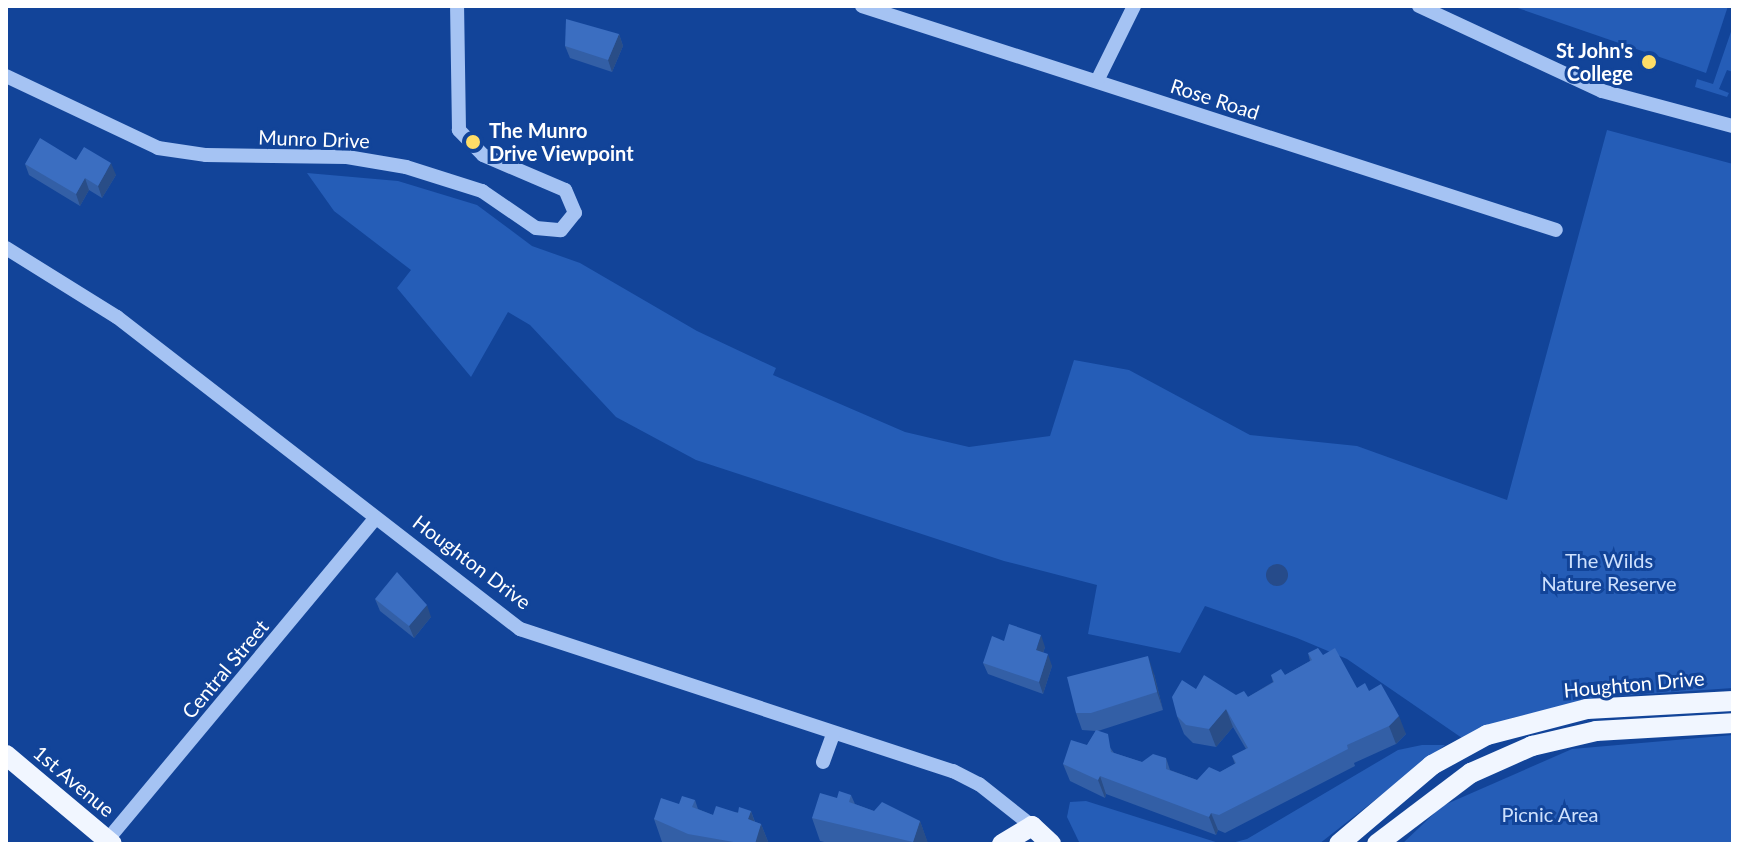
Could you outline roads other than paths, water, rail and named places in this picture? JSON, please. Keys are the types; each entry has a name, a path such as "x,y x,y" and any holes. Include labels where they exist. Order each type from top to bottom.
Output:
{"main road":[{"name":"Houghton Drive","path":"1339,844 1432,765 1487,735 1587,709 1733,701"},
{"path":"1377,844 1471,773 1532,746 1612,729 1733,723"},
{"name":"1st Avenue","path":"6,755 108,843"},
{"name":"Houghton Drive","path":"1032,826 1051,844"},
{"path":"1002,844 1032,826"}],"street":[{"name":"Munro Drive","path":"6,76 158,148 206,155 347,157 406,167 471,186 536,228 561,230 575,213 565,190 483,155 459,130 457,6"},
{"name":"Rose Road","path":"862,6 1556,230"},
{"path":"1097,81 1134,6"},
{"path":"1419,6 1592,87 1733,126"},
{"name":"Houghton Drive","path":"6,248 99,303 520,629 962,775 1032,826"},
{"name":"Central Street","path":"108,843 375,519"},
{"path":"823,762 833,734"}],"place":[{"name":"St John's College","path":"1649,62"},
{"name":"The Munro Drive Viewpoint","path":"473,142"}],"park label":[{"name":"The Wilds Nature Reserve","path":"1609,572"},
{"name":"Picnic Area","path":"1550,814"}]}
